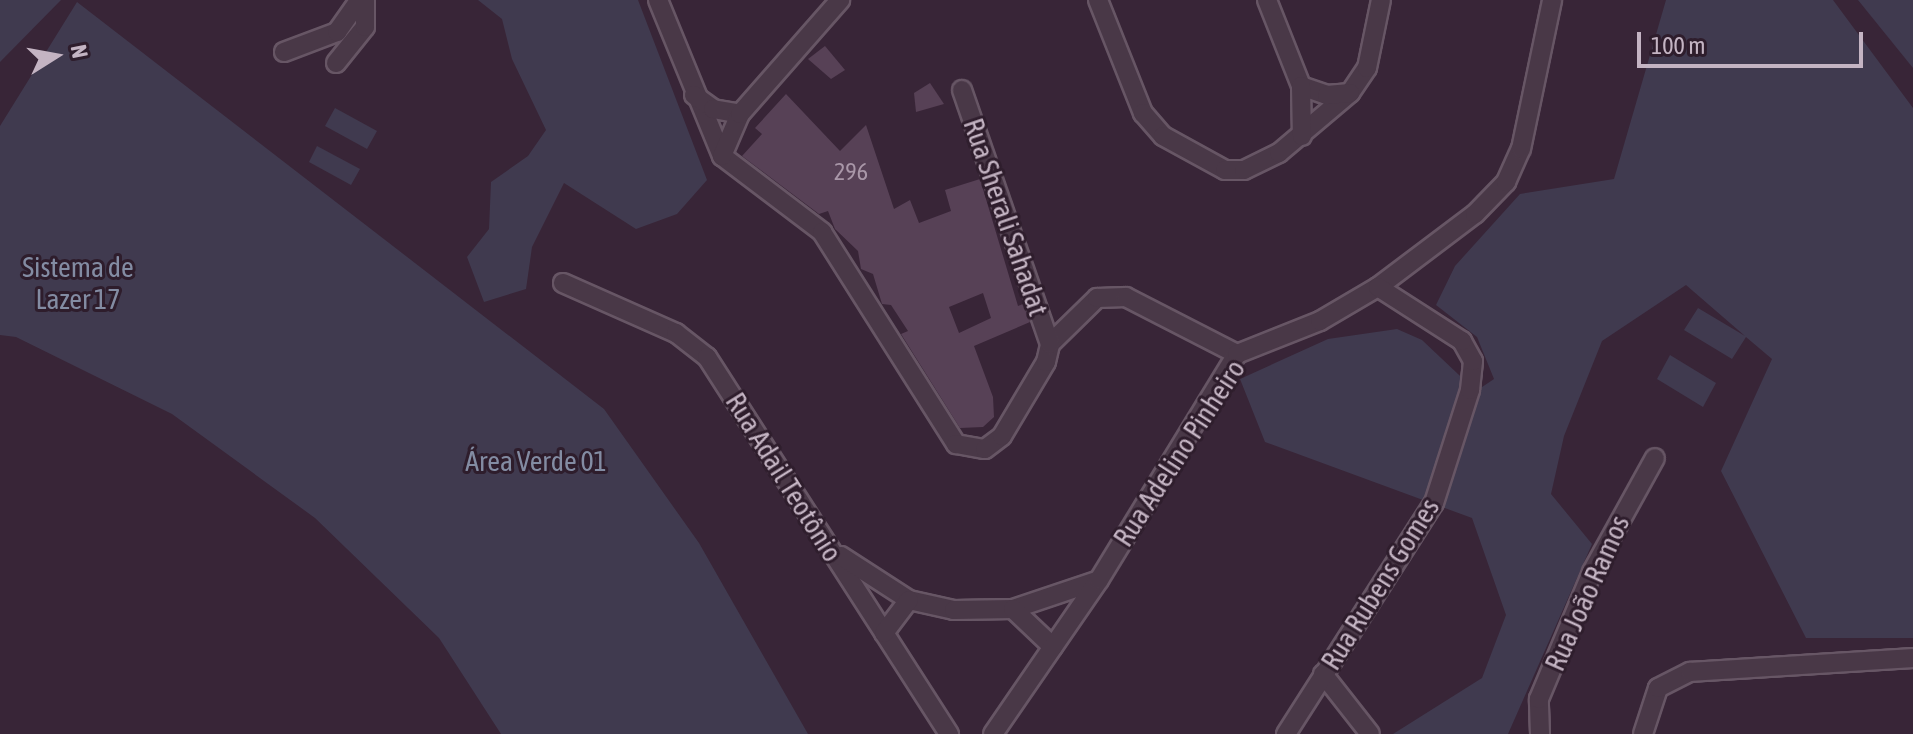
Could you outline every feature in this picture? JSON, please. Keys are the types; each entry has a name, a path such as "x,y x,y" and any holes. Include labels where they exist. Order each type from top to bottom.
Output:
{"street":[{"path":"284,52 337,32 359,0"},
{"path":"336,63 365,27 365,0"},
{"path":"658,0 694,95 722,156 822,232 956,444 985,449 1002,436 1046,362 1050,344 1086,306 1113,295 1140,302 1237,354"},
{"path":"722,156 740,114 840,0"},
{"path":"1098,0 1143,113 1163,136 1225,170 1262,162 1302,136 1350,93 1367,68 1381,0"},
{"path":"1267,0 1301,86 1302,136"},
{"name":"Rua Adelino Pinheiro","path":"993,734 1099,580 1237,354 1320,321 1378,287 1475,214 1506,182 1521,149 1552,0"},
{"path":"1301,86 1327,95 1350,93"},
{"name":"Rua Sherali Sahadat","path":"962,90 1050,344"},
{"path":"694,95 713,109 740,114"},
{"name":"Rua Adail Teotônio","path":"563,283 676,333 707,357 949,734"},
{"name":"Rua Rubens Gomes","path":"1286,734 1434,503 1473,375 1462,341 1378,287"},
{"name":"Rua João Ramos","path":"1540,734 1539,699 1574,615 1655,458"},
{"path":"828,546 876,584 909,600 954,610 1013,609 1099,580"},
{"path":"884,633 909,600"},
{"path":"1013,609 1053,647"},
{"path":"1643,734 1658,688 1690,672 1913,658"},
{"path":"1323,674 1370,734"}],"green space":[{"path":"0,0 61,0 0,62"},
{"path":"478,0 638,0 707,180 677,214 636,229 564,183 532,247 526,289 484,302 467,257 489,229 491,182 528,156 546,130 512,59 502,19"},
{"path":"1666,0 1833,0 1913,108 1913,638 1806,638 1721,471 1772,359 1746,337 1732,359 1684,330 1698,308 1745,336 1686,285 1602,341 1564,436 1551,494 1592,544 1508,734 1393,734 1482,678 1506,615 1472,518 1265,442 1240,379 1328,339 1397,329 1422,340 1476,391 1494,379 1477,337 1436,305 1455,266 1520,194 1614,179"},
{"path":"1858,0 1913,0 1913,68"},
{"path":"77,2 604,409 699,543 808,734 501,734 439,638 315,518 172,414 16,337 0,335 0,126"},
{"path":"335,108 377,131 367,149 325,126"},
{"path":"317,146 360,169 351,185 309,162"},
{"path":"1670,355 1716,383 1703,407 1657,379"}],"building":[{"path":"825,46 845,70 831,79 808,59"},
{"path":"930,83 944,104 916,112 914,93"},
{"path":"786,94 840,151 866,125 894,209 910,200 919,223 951,211 945,190 980,179 1018,306 1023,304 1030,322 974,346 993,397 994,417 983,427 960,428 901,334 908,331 891,305 882,304 873,274 861,269 858,251 835,229 828,211 819,214 742,156 762,134 755,128","holes":["983,293 991,318 959,333 949,307"]}],"park label":[{"name":"Sistema de Lazer 17","path":"78,283"},
{"name":"Área Verde 01","path":"536,461"}]}
